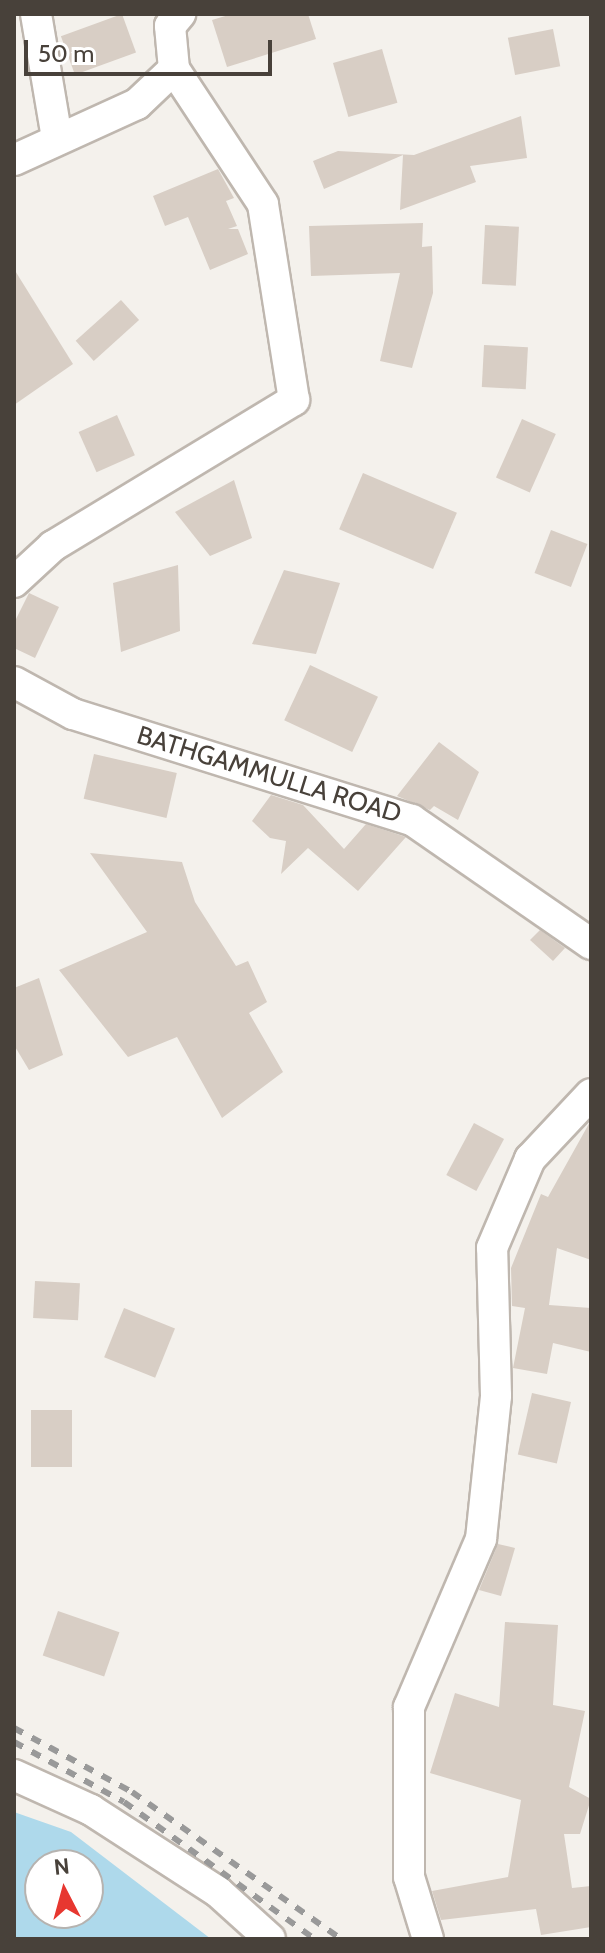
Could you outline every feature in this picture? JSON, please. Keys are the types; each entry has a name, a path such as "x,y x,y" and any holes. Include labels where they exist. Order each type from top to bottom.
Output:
{"street":[{"path":"36,14 57,138"},
{"path":"14,582 53,546 294,400 263,204 174,69 170,26 180,14"},
{"path":"14,160 137,104 174,69"},
{"name":"BATHGAMMULLA ROAD","path":"14,682 73,714 412,820 591,944"},
{"path":"428,1939 409,1877 409,1707 481,1539 496,1396 492,1248 530,1159 591,1094"},
{"path":"14,1775 91,1810 218,1892 270,1939"}],"water":[{"path":"14,1812 71,1832 93,1849 24,1849 24,1929 104,1929 104,1857 211,1939 14,1939"}],"building":[{"path":"122,14 136,53 75,75 61,36"},
{"path":"232,14 308,14 316,39 227,67 212,20"},
{"path":"553,29 560,66 515,75 508,38"},
{"path":"382,49 397,103 348,117 333,63"},
{"path":"521,116 527,158 470,166 476,182 400,210 403,155 324,189 313,161 338,151 414,155"},
{"path":"218,169 234,198 226,201 237,226 228,229 238,229 248,254 210,270 188,217 165,226 153,196"},
{"path":"423,223 422,247 432,246 433,293 412,368 380,361 400,273 311,276 309,226"},
{"path":"485,225 519,227 516,286 482,284"},
{"path":"14,269 73,364 14,405"},
{"path":"121,300 139,320 94,361 76,341"},
{"path":"484,345 528,347 526,389 482,387"},
{"path":"117,415 135,455 97,472 79,432"},
{"path":"522,419 556,434 530,493 496,477"},
{"path":"363,473 457,513 433,569 339,529"},
{"path":"234,480 252,538 210,556 175,512"},
{"path":"551,530 587,544 571,587 535,573"},
{"path":"178,565 180,631 121,652 113,583"},
{"path":"284,570 340,583 316,654 252,644"},
{"path":"29,593 59,607 35,658 14,648 14,623"},
{"path":"310,665 378,697 352,752 284,720"},
{"path":"439,742 479,772 458,820 434,806 430,810 397,796"},
{"path":"94,754 177,773 166,818 84,799"},
{"path":"271,795 303,805 344,849 366,824 406,837 358,891 308,848 281,874 286,841 270,838 252,821"},
{"path":"90,853 182,862 195,902 236,966 248,961 267,1002 249,1013 283,1072 222,1118 177,1037 128,1057 59,970 147,932"},
{"path":"540,930 565,948 553,961 530,940"},
{"path":"39,978 63,1055 29,1070 14,1045 14,988"},
{"path":"591,1120 591,1260 557,1248 549,1305 591,1308 591,1352 553,1343 547,1374 513,1368 525,1308 512,1306 511,1268 541,1194 548,1197"},
{"path":"474,1123 504,1139 476,1191 446,1175"},
{"path":"35,1281 80,1283 78,1320 33,1318"},
{"path":"124,1308 175,1329 155,1378 104,1357"},
{"path":"532,1393 571,1402 557,1463 518,1454"},
{"path":"31,1410 72,1410 72,1467 31,1467"},
{"path":"498,1544 515,1548 501,1596 479,1590"},
{"path":"58,1611 119,1632 104,1677 43,1655"},
{"path":"505,1622 558,1625 553,1705 585,1711 569,1787 591,1799 580,1834 564,1834 572,1888 591,1886 591,1927 541,1935 536,1909 441,1920 432,1891 508,1877 521,1800 430,1773 455,1693 499,1707"}],"railway":[{"path":"14,1728 132,1792 341,1939"},
{"path":"14,1742 124,1802 315,1939"}]}
